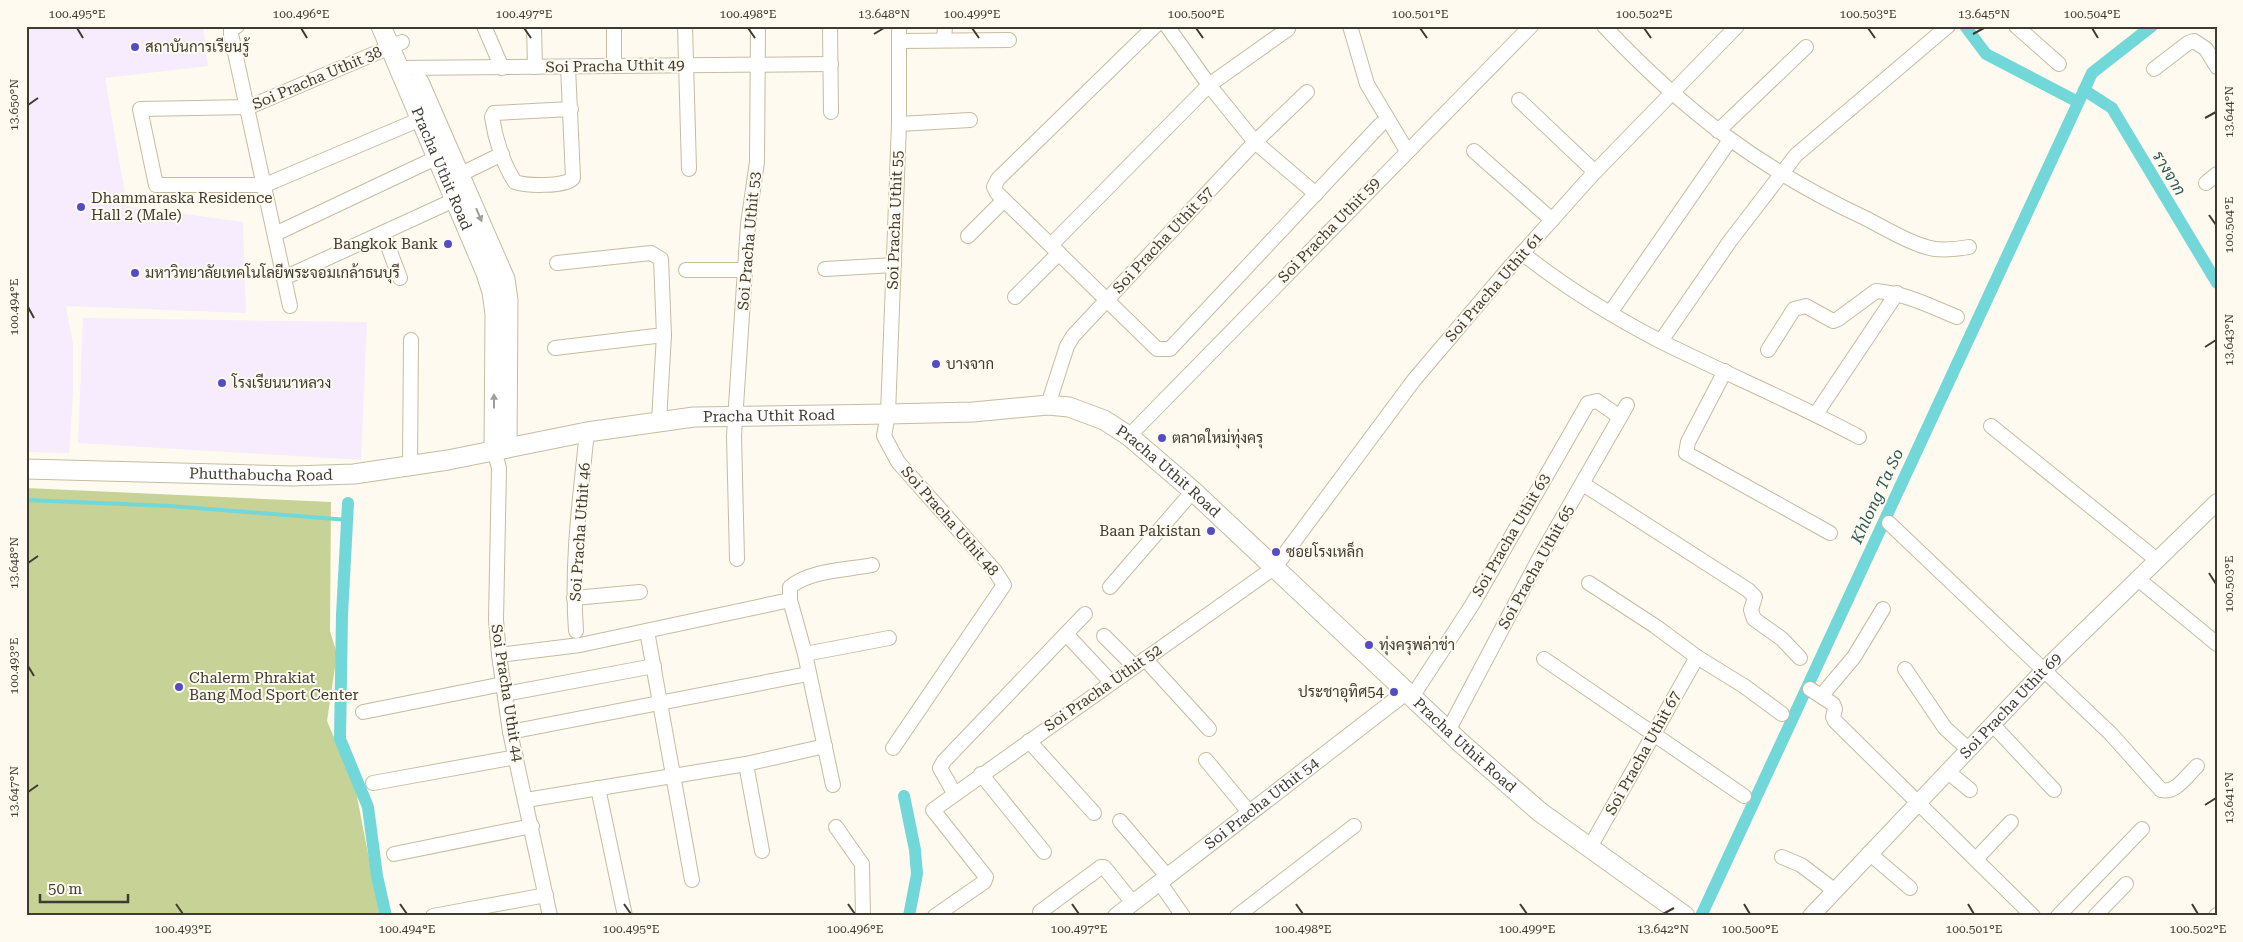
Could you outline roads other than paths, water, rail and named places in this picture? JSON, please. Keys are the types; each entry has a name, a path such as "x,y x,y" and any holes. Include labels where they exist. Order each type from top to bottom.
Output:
{"main road":[{"name":"Pracha Uthit Road","path":"381,26 396,38 406,68 462,196 500,264 507,289 500,455 588,432 659,421 737,417 973,412 1048,405 1085,411 1129,436 1193,491 1448,731 1540,812 1682,914"},
{"name":"Pracha Uthit Road","path":"427,116 438,157 454,177"},
{"name":"Phutthabucha Road","path":"26,469 318,476 500,455"}],"street":[{"path":"237,26 231,31 249,107 290,306"},
{"path":"484,26 502,68"},
{"path":"534,26 535,67"},
{"path":"614,26 614,66"},
{"path":"685,26 689,169"},
{"name":"Soi Pracha Uthit 53","path":"738,559 734,450 744,270 757,162 758,26"},
{"path":"830,26 831,112"},
{"name":"Soi Pracha Uthit 55","path":"888,414 899,124 899,26"},
{"path":"1155,26 998,179 994,187 1004,200 1157,349 1170,349 1380,125"},
{"path":"1167,26 1208,84 1256,142 1316,194"},
{"path":"1350,26 1367,84 1407,151"},
{"name":"Soi Pracha Uthit 59","path":"1129,436 1531,26"},
{"path":"1604,26 1672,93 1718,131 1780,174 1814,194 1933,249 1969,247"},
{"name":"Soi Pracha Uthit 61","path":"1274,567 1414,380 1522,253 1595,172 1737,26"},
{"path":"1661,342 1730,241 1796,155 1948,26"},
{"path":"2016,26 2058,64"},
{"path":"1015,297 1055,249 1208,84 1288,29"},
{"path":"900,41 944,33 1009,40"},
{"name":"Soi Pracha Uthit 38","path":"265,185 156,185 140,109 249,107 396,38"},
{"path":"2154,69 2188,43 2194,41 2206,49 2217,67"},
{"path":"1718,131 1806,47"},
{"name":"Soi Pracha Uthit 49","path":"406,68 830,64"},
{"path":"568,67 571,109 574,174 569,183 524,184 515,182 502,154 493,124 492,117 494,113 571,109"},
{"name":"Soi Pracha Uthit 57","path":"1048,405 1069,341 1256,142 1307,92"},
{"path":"1520,100 1595,172"},
{"path":"265,185 427,116"},
{"path":"899,124 970,120"},
{"path":"1610,313 1730,140"},
{"path":"1474,151 1552,220"},
{"path":"454,177 502,154"},
{"path":"274,234 438,157"},
{"path":"284,278 462,196"},
{"path":"968,236 1004,200"},
{"path":"383,233 400,278"},
{"path":"557,263 651,253 659,255 661,259 664,335 659,421"},
{"path":"1522,253 1544,270 1610,313 1661,342 1816,414 1859,437"},
{"path":"825,269 894,266"},
{"path":"686,270 744,270"},
{"path":"1768,350 1794,309 1806,306 1833,321 1845,316 1876,291 1897,293 1957,317"},
{"path":"1816,414 1897,293"},
{"path":"555,348 664,335"},
{"path":"410,466 411,340"},
{"path":"1725,372 1688,442 1686,454 1830,533"},
{"name":"Soi Pracha Uthit 63","path":"1409,694 1472,605 1588,403 1597,401 1624,411"},
{"name":"Soi Pracha Uthit 65","path":"1448,731 1540,557 1624,411"},
{"name":"Soi Pracha Uthit 48","path":"888,414 884,436 898,462 995,571 1004,584 893,748"},
{"path":"1991,426 2156,560"},
{"name":"Soi Pracha Uthit 46","path":"576,631 574,598 575,555 588,432"},
{"name":"Soi Pracha Uthit 44","path":"500,455 496,620 499,654 510,732 532,826 550,916"},
{"path":"1583,484 1748,590 1755,597 1752,616 1782,638 1800,658"},
{"path":"1110,587 1193,491"},
{"name":"Soi Pracha Uthit 69","path":"1810,916 2044,670 2217,502"},
{"path":"1889,523 2111,734 2161,790 2167,792 2175,788 2197,766"},
{"path":"833,785 805,654 790,600 790,587 798,581 872,565"},
{"name":"Soi Pracha Uthit 52","path":"935,916 984,882 986,877 933,810 954,793 1274,567"},
{"path":"2138,579 2217,644"},
{"path":"1589,583 1655,626 1697,657 1744,686 1782,714"},
{"path":"574,598 640,592"},
{"path":"499,654 580,645 790,600"},
{"path":"1883,609 1854,657 1816,692 1834,705 1833,717 1835,720 2033,916"},
{"path":"954,793 941,773 940,768 944,761 1085,614"},
{"path":"647,631 675,776 692,880"},
{"path":"1066,634 1112,682"},
{"path":"1104,636 1140,662 1209,729"},
{"path":"805,654 888,638"},
{"name":"Soi Pracha Uthit 67","path":"1589,849 1697,657"},
{"path":"1544,659 1744,796"},
{"path":"363,712 654,666"},
{"path":"1904,669 1945,728 1968,749"},
{"path":"510,732 808,674"},
{"name":"Soi Pracha Uthit 54","path":"1116,916 1249,812 1409,694"},
{"path":"1992,724 2054,790"},
{"path":"1029,741 1094,813"},
{"path":"526,800 746,764 825,746"},
{"path":"373,783 516,757"},
{"path":"1206,760 1249,812"},
{"path":"746,764 762,851"},
{"path":"1948,771 1970,790"},
{"path":"981,774 1044,852"},
{"path":"598,788 625,916"},
{"path":"1120,821 1163,879 1183,916"},
{"path":"1976,859 2011,822"},
{"path":"394,854 532,826"},
{"path":"1237,916 1354,826"},
{"path":"836,827 862,864 863,916"},
{"path":"2058,916 2142,829"},
{"path":"1869,853 1910,888"},
{"path":"1782,857 1802,865 1834,890"},
{"path":"1040,912 1101,867 1104,867 1133,903"},
{"path":"2095,916 2126,884"},
{"path":"434,916 546,895"}],"waterway":[{"path":"1965,26 1986,54 2078,102"},
{"name":"Khlong Ta So","path":"1701,916 2092,73 2152,26"},
{"name":"รางจาก","path":"2084,90 2112,108 2217,283"},
{"path":"26,500 170,506 348,520"},
{"path":"348,503 342,615 340,739 368,807 377,876 386,916"},
{"path":"904,796 915,850 917,874 909,916"}],"place":[{"name":"สถาบันการเรียนรู้","path":"135,47"},
{"name":"Dhammaraska Residence Hall 2 (Male)","path":"81,207"},
{"name":"Bangkok Bank","path":"448,244"},
{"name":"มหาวิทยาลัยเทคโนโลยีพระจอมเกล้าธนบุรี","path":"135,273"},
{"name":"บางจาก","path":"936,364"},
{"name":"โรงเรียนนาหลวง","path":"222,383"},
{"name":"ตลาดใหม่ทุ่งครุ","path":"1162,438"},
{"name":"Baan Pakistan","path":"1211,531"},
{"name":"ซอยโรงเหล็ก","path":"1276,552"},
{"name":"ทุ่งครุพล่าช่า","path":"1369,645"},
{"name":"Chalerm Phrakiat Bang Mod Sport Center","path":"179,687"},
{"name":"ประชาอุทิศ54","path":"1394,692"}]}
